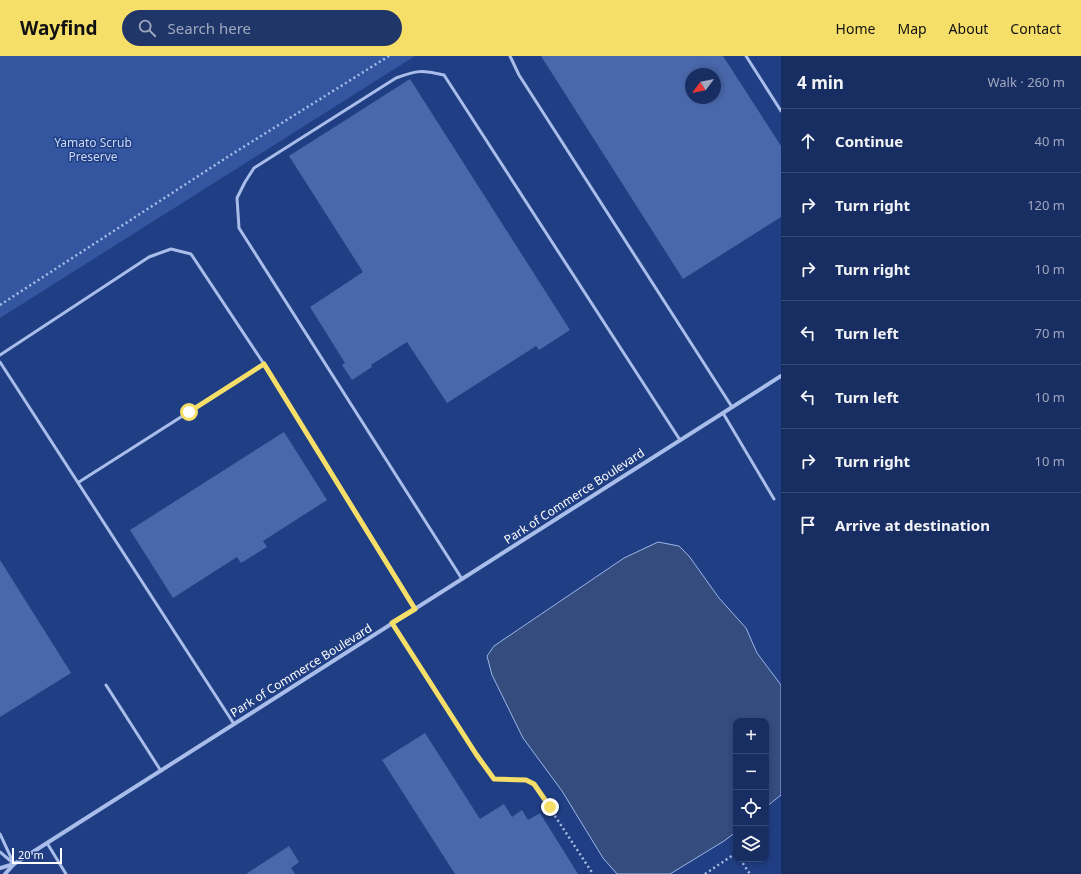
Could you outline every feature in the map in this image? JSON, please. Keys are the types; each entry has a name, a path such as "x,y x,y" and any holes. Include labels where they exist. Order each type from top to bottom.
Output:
{"street":[{"name":"Park of Commerce Boulevard","path":"5,874 14,864 781,376"},
{"name":"Park of Commerce Boulevard","path":"0,868 14,864"}],"lane":[{"path":"510,56 519,75 732,407"},
{"path":"746,56 781,111"},
{"path":"462,579 239,228 237,198 254,168 396,78 416,71 427,71 444,75 680,440"},
{"path":"0,355 149,257 171,249 191,254 264,364 415,609"},
{"path":"0,362 234,724"},
{"path":"78,482 264,364"},
{"path":"722,413 774,499"},
{"path":"392,623 476,754 494,779"},
{"path":"106,686 161,771"},
{"path":"0,834 14,864"},
{"path":"47,843 66,874"},
{"path":"0,852 14,864"}],"path":[{"path":"0,305 229,156 389,56"},
{"path":"494,779 526,780 534,784 593,874"},
{"path":"705,874 733,856"},
{"path":"742,862 750,874"}],"green space":[{"name":"Yamato Scrub Preserve","path":"0,56 415,56 0,318"}],"shaded area":[{"path":"658,542 679,546 689,556 719,598 746,628 757,653 781,685 781,795 769,805 769,718 733,718 733,834 670,874 617,874 603,858 562,791 523,738 492,675 487,656 494,646 624,558"}],"building":[{"path":"541,56 723,56 781,146 781,217 683,279"},
{"path":"410,79 570,330 539,350 536,346 447,403 407,342 371,365 372,367 352,380 342,365 345,363 310,307 363,272 289,156"},
{"path":"284,432 327,500 263,541 267,547 241,563 237,557 173,598 130,530"},
{"path":"0,560 71,673 0,717"},
{"path":"425,733 480,819 504,804 512,817 522,810 528,820 540,813 578,874 455,874 382,760"},
{"path":"289,846 299,862 291,868 295,874 246,874"}],"route":[{"path":"189,412 264,364 415,609 392,623 476,754 494,779 526,780 534,784 550,807"}]}
